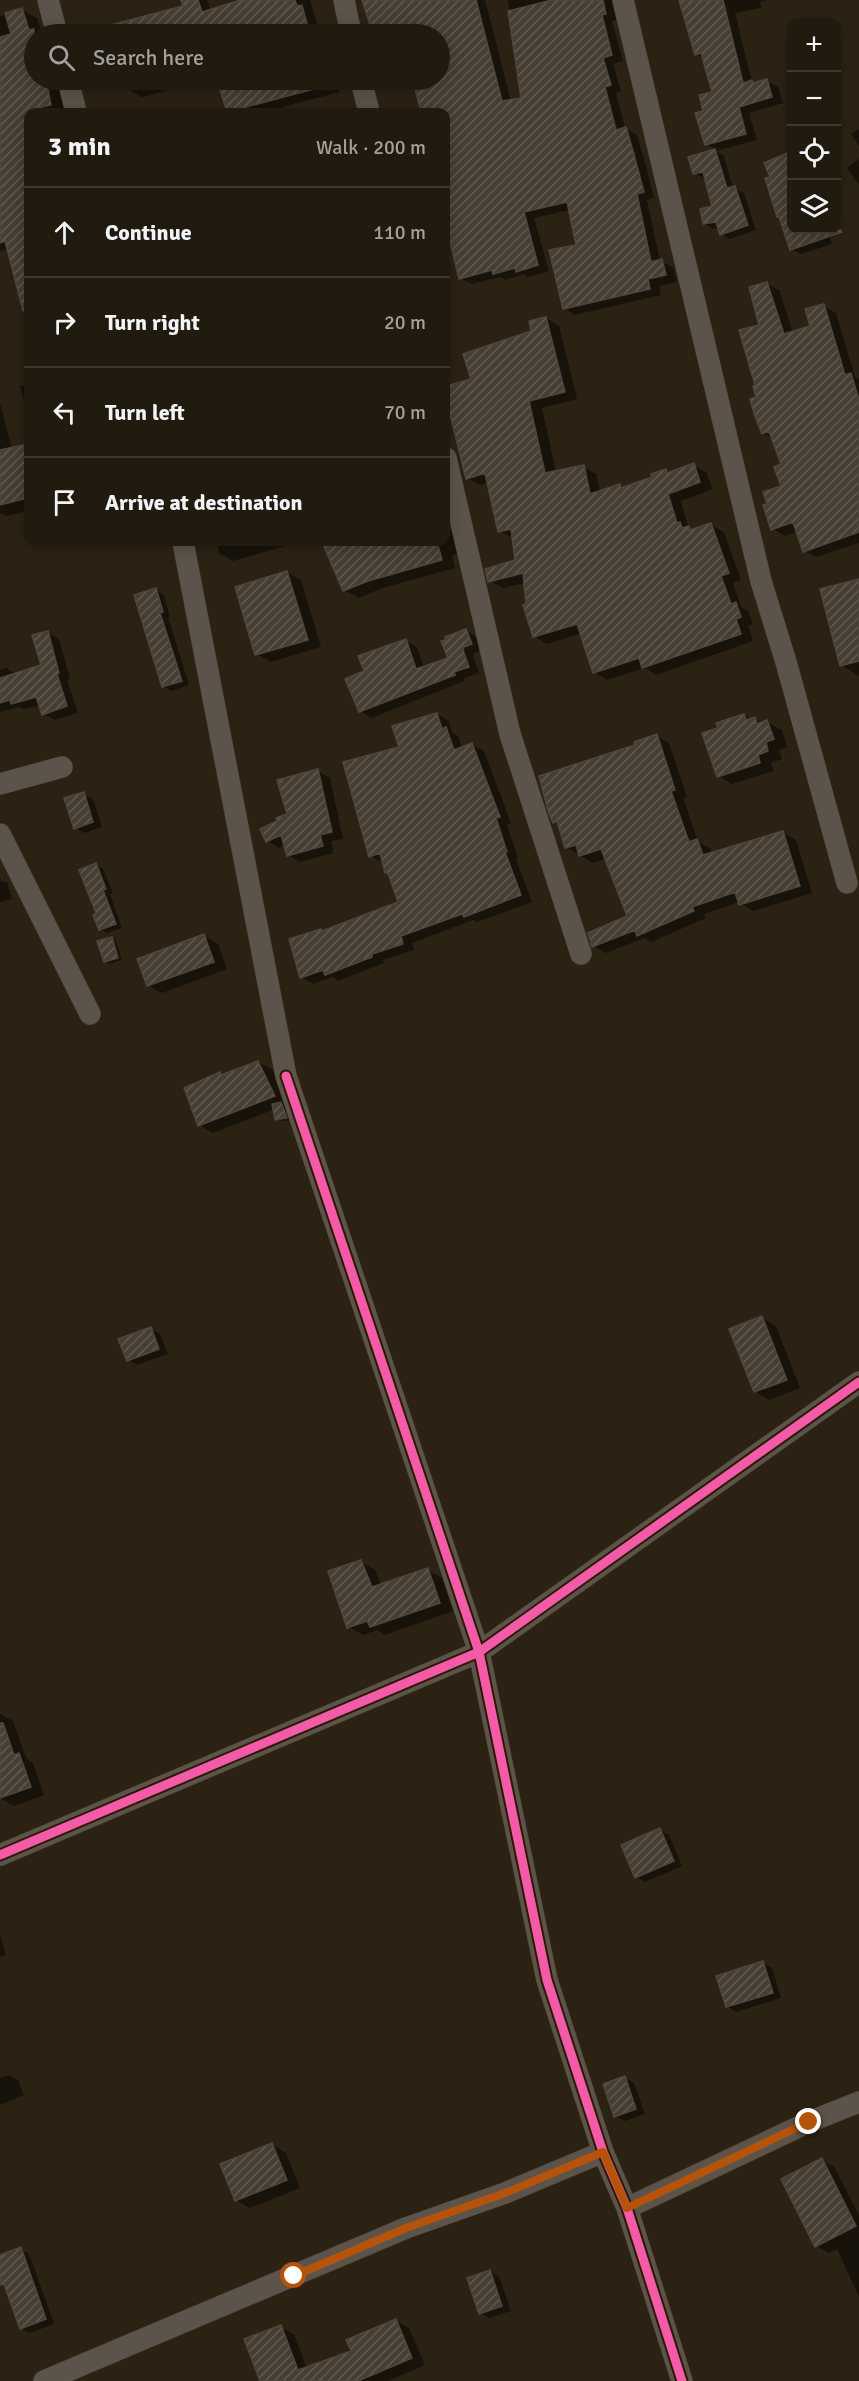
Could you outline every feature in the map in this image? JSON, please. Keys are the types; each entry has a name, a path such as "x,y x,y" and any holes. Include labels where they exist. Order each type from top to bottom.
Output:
{"street":[{"path":"48,0 54,24"},
{"path":"344,0 349,24"},
{"path":"623,0 761,581 786,662 847,883"},
{"path":"70,90 75,108"},
{"path":"364,90 368,108"},
{"path":"450,475 510,734 581,954"},
{"path":"184,546 286,1076 479,1653 547,1980 603,2152 627,2208 682,2381"},
{"path":"0,784 62,767"},
{"path":"0,834 90,1014"},
{"path":"0,1855 479,1653 859,1382"},
{"path":"627,2208 809,2122 859,2102"},
{"path":"44,2381 406,2228 505,2193 603,2152"}],"building":[{"path":"181,0 198,0 202,12 241,0 295,0 297,6 302,5 307,24 114,24 183,6"},
{"path":"362,0 476,0 502,101 521,98 508,11 552,0 603,0 606,14 602,15 612,55 603,58 611,85 605,87 616,130 626,127 644,192 637,194 651,262 662,259 666,275 648,279 650,289 563,309 549,250 576,245 567,202 524,212 538,265 516,272 515,268 493,274 492,270 459,279 450,242 450,108 420,108 416,90 450,90 450,24 370,24"},
{"path":"679,0 723,0 743,83 767,79 772,97 739,107 746,134 705,145 695,113 703,111 699,95 712,92 701,53 695,55"},
{"path":"22,8 27,24 24,24 24,90 48,90 51,105 24,108 23,311 5,241 0,243 0,37 11,34 5,13"},
{"path":"220,90 310,90 242,108 226,108"},
{"path":"715,149 727,188 735,186 748,225 720,235 716,222 703,224 700,209 712,206 703,172 693,174 688,157"},
{"path":"787,153 787,234 836,234 790,250 765,178 770,177 764,163"},
{"path":"767,282 784,334 810,326 805,309 824,304 845,375 851,373 859,400 859,532 803,552 793,522 771,530 763,505 767,504 763,492 781,486 774,467 781,464 770,434 768,431 762,434 755,416 750,399 756,397 753,386 755,385 739,330 759,325 749,287"},
{"path":"546,317 565,392 529,401 545,473 584,465 590,494 620,484 621,488 652,477 651,474 666,469 667,473 694,463 700,482 668,494 677,523 680,522 682,528 689,526 690,530 711,523 729,573 721,576 731,604 736,602 741,617 736,619 741,634 642,668 639,658 593,673 577,624 533,637 523,605 526,604 523,573 488,582 485,569 515,560 511,529 498,532 485,473 466,479 450,414 450,385 471,379 463,354 531,331 529,321"},
{"path":"24,445 24,499 0,505 0,450"},
{"path":"324,546 438,546 442,560 368,581 343,591"},
{"path":"287,571 308,640 255,655 235,587"},
{"path":"859,579 859,661 840,666 820,589"},
{"path":"156,588 163,612 160,613 182,681 162,687 134,595"},
{"path":"466,629 472,644 464,647 463,650 469,667 454,672 455,675 359,712 345,679 364,671 358,656 406,639 416,669 448,658 441,641 446,640 445,637"},
{"path":"48,631 59,673 57,674 67,706 42,715 36,697 11,704 10,700 0,703 0,678 41,665 32,635"},
{"path":"437,713 442,729 446,727 454,750 472,743 500,817 496,818 507,852 505,852 521,895 464,917 462,914 401,936 403,944 372,954 372,957 325,975 323,970 300,978 289,939 321,929 322,931 398,902 388,873 385,873 380,853 369,857 343,762 399,747 392,726"},
{"path":"744,714 746,720 755,717 757,724 767,720 774,739 766,742 768,751 758,755 760,763 717,777 702,733 718,728 716,723"},
{"path":"657,734 675,790 671,791 689,842 697,839 703,855 783,831 800,886 739,905 735,892 692,907 694,911 637,936 635,930 592,947 588,933 627,916 601,849 579,856 576,845 565,848 557,821 553,823 548,811 539,776 635,745 634,742"},
{"path":"318,769 332,832 320,835 323,846 287,856 281,835 266,842 260,829 277,821 276,818 287,814 277,780"},
{"path":"84,792 93,822 74,829 64,798"},
{"path":"96,863 116,924 99,930 93,915 96,913 79,870"},
{"path":"204,934 214,962 147,986 137,959"},
{"path":"112,937 118,958 104,962 97,941"},
{"path":"258,1061 275,1096 198,1126 184,1088 220,1072 221,1075"},
{"path":"281,1102 287,1118 275,1120 272,1104"},
{"path":"762,1316 787,1380 754,1392 729,1329"},
{"path":"151,1327 159,1349 127,1361 118,1339"},
{"path":"361,1560 372,1587 428,1568 440,1603 370,1627 367,1621 347,1628 328,1571"},
{"path":"0,1723 3,1723 14,1755 19,1753 31,1787 0,1798"},
{"path":"660,1828 674,1861 635,1878 621,1845"},
{"path":"763,1961 773,1993 726,2007 716,1976"},
{"path":"625,2076 636,2109 614,2117 603,2084"},
{"path":"272,2143 287,2180 235,2201 220,2164"},
{"path":"822,2158 856,2226 815,2247 781,2179"},
{"path":"21,2247 46,2319 20,2329 4,2284 0,2285 0,2255"},
{"path":"490,2270 502,2306 479,2314 467,2278"},
{"path":"396,2319 412,2358 358,2381 260,2381 244,2339 281,2325 298,2370 351,2351 346,2340"}],"cycle path":[{"path":"286,1076 479,1652 547,1980 603,2152 627,2208 682,2381"},
{"path":"0,1855 479,1652 859,1382"}],"route":[{"path":"294,2276 406,2228 505,2193 603,2152 627,2208 809,2122"}]}
